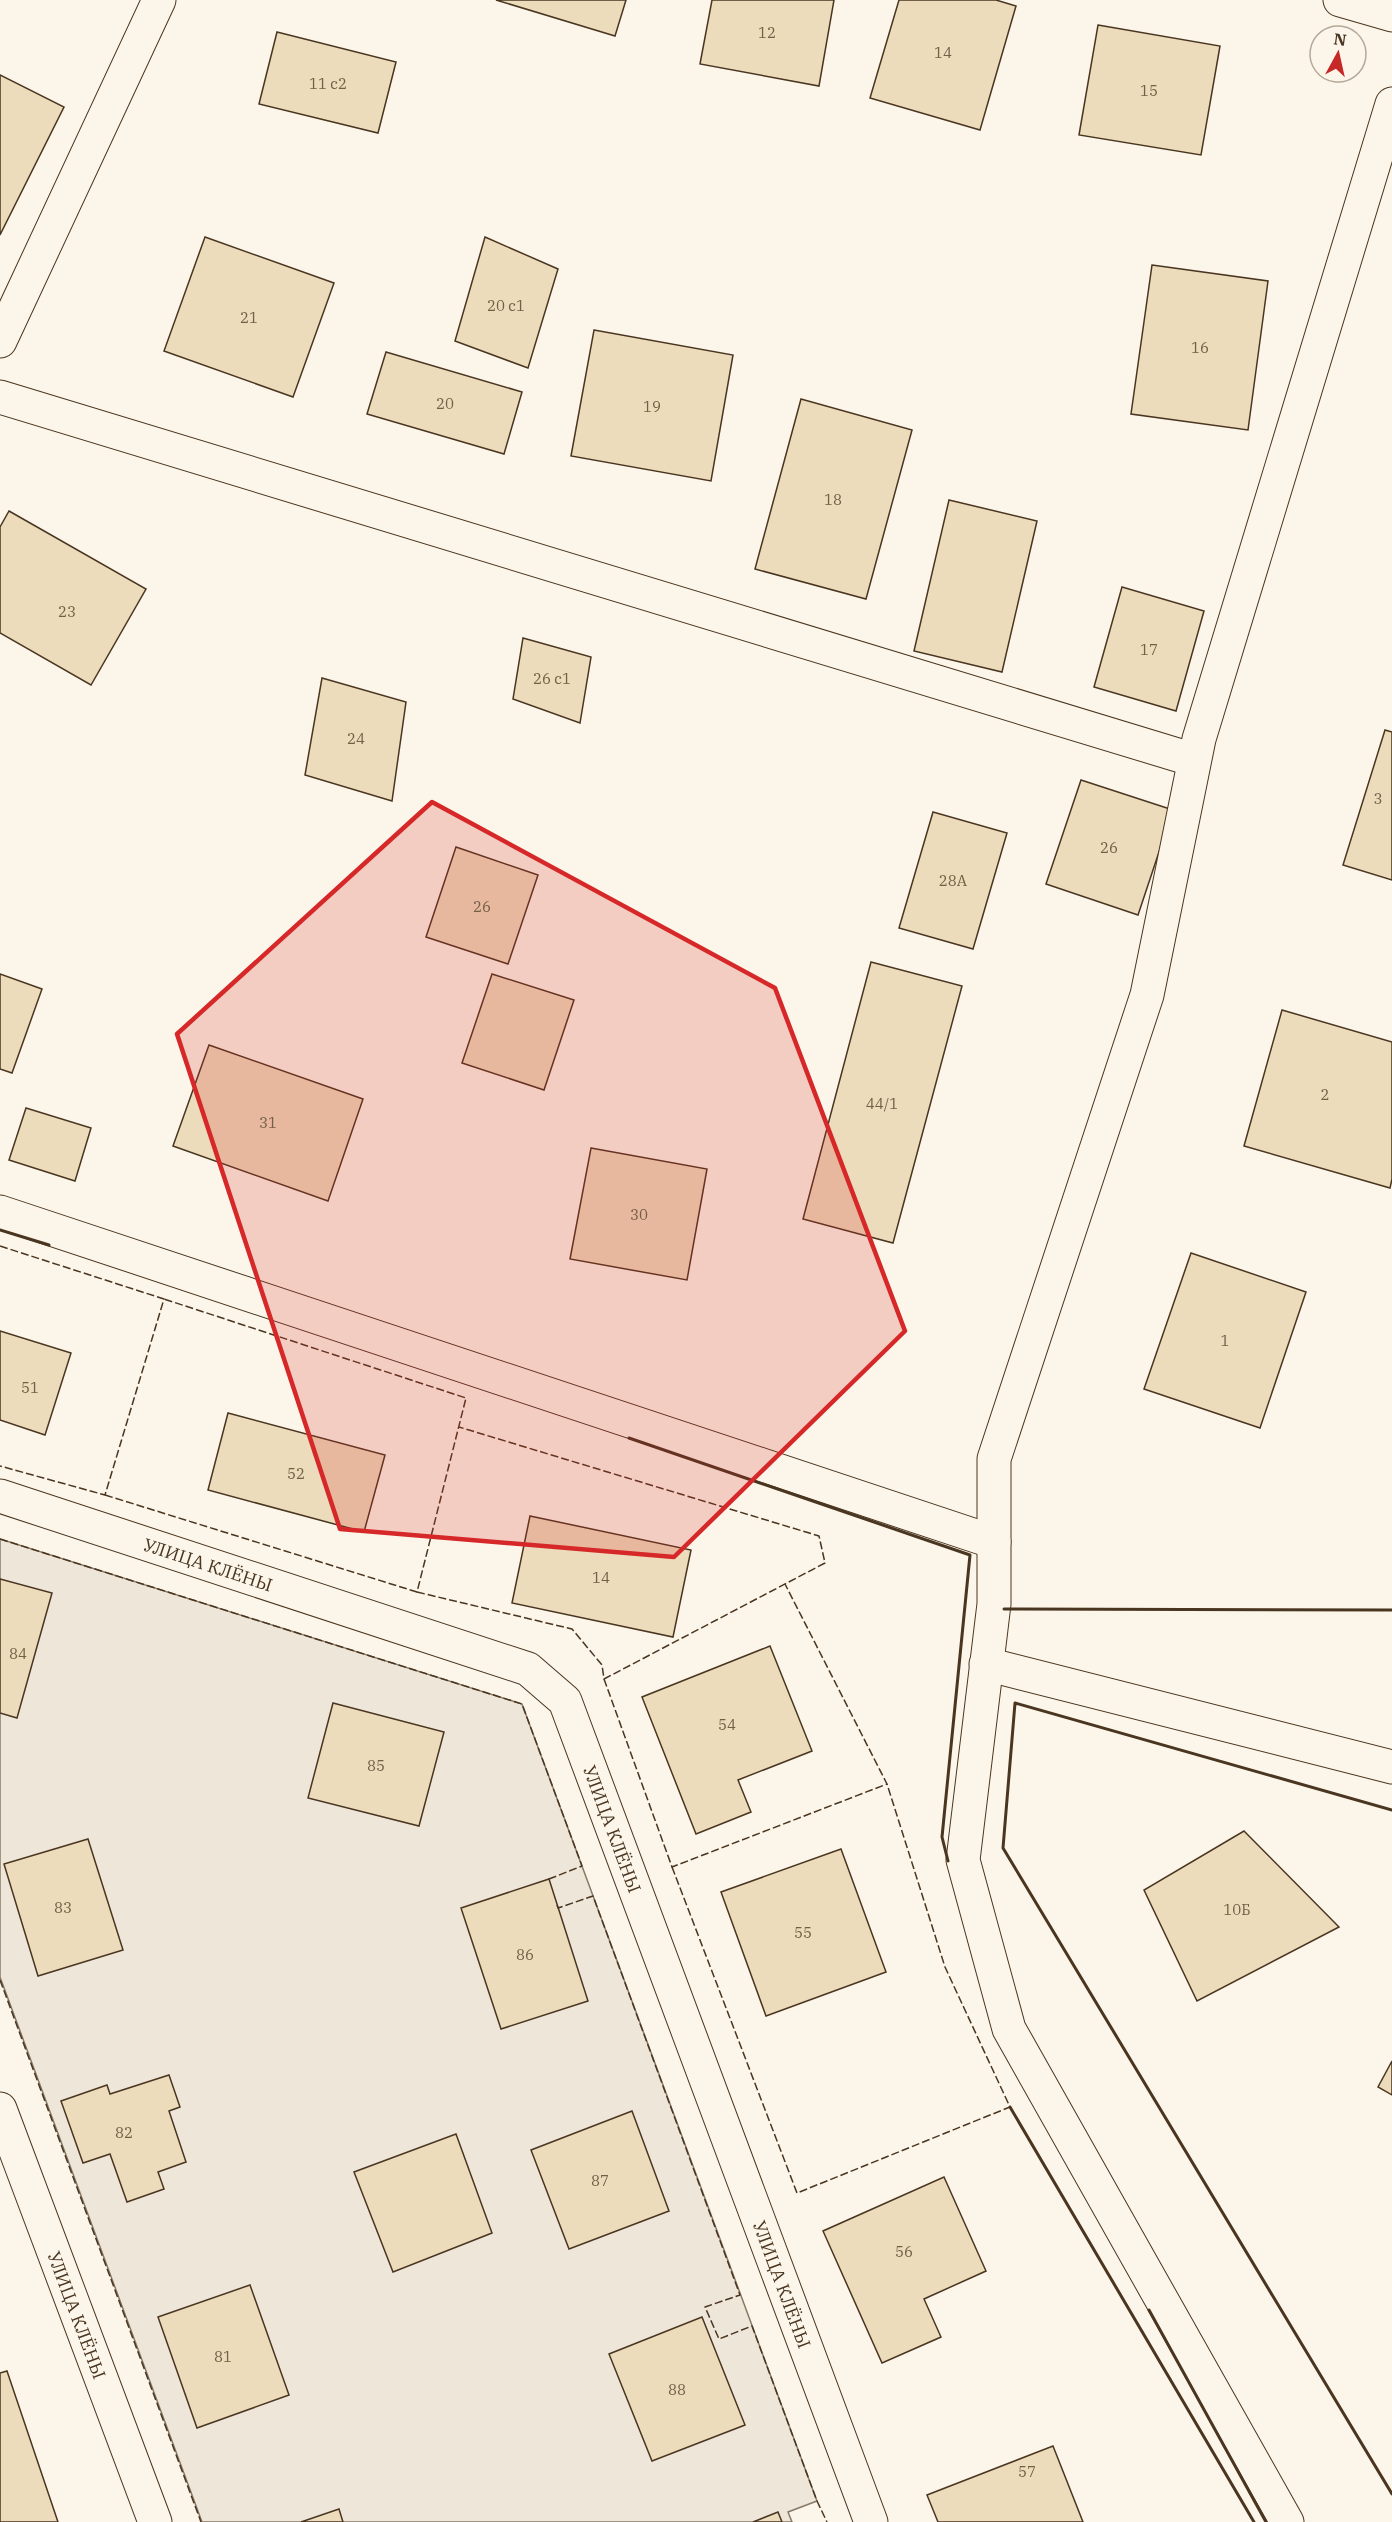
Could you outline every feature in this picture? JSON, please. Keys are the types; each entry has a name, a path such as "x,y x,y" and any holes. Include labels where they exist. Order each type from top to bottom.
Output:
{"street":[{"path":"0,341 159,0"},
{"path":"1340,0 1392,15"},
{"path":"1287,2522 1009,2029 963,1860 994,1604 994,1460 1147,995 1198,739 1392,104"},
{"path":"0,397 1194,760"},
{"path":"0,1212 994,1542"},
{"name":"УЛИЦА КЛЁНЫ","path":"0,1496 528,1669 565,1701 871,2522"},
{"path":"986,1664 1392,1767"},
{"name":"УЛИЦА КЛЁНЫ","path":"0,2109 154,2522"}],"highlighted area":[{"path":"432,802 775,988 905,1331 674,1557 340,1529 177,1034"}],"shaded area":[{"path":"0,1539 522,1704 817,2501 788,2512 792,2522 202,2522 0,1977"}],"building":[{"path":"496,0 626,0 615,36"},
{"path":"712,0 834,0 819,86 700,64"},
{"path":"899,0 996,0 1016,6 980,130 870,98"},
{"path":"1098,25 1220,46 1201,155 1079,135"},
{"path":"277,32 396,62 378,133 259,104"},
{"path":"0,75 64,107 0,235"},
{"path":"205,237 334,283 293,397 164,351"},
{"path":"485,237 558,269 528,368 455,341"},
{"path":"1152,265 1268,281 1248,430 1131,414"},
{"path":"594,330 733,355 711,481 571,456"},
{"path":"386,352 522,392 504,454 367,414"},
{"path":"801,399 912,430 866,599 755,569"},
{"path":"949,500 1037,521 1002,672 914,651"},
{"path":"9,511 146,589 91,685 0,633 0,527"},
{"path":"1122,587 1204,611 1176,711 1094,687"},
{"path":"523,638 591,657 580,723 513,699"},
{"path":"322,678 406,702 392,801 305,775"},
{"path":"1385,730 1392,732 1392,880 1343,865"},
{"path":"1081,780 1173,810 1138,915 1046,884"},
{"path":"933,812 1007,833 973,949 899,928"},
{"path":"456,847 538,875 508,964 426,937"},
{"path":"871,962 962,986 893,1243 803,1219"},
{"path":"0,974 42,989 12,1073 0,1069"},
{"path":"492,974 574,1000 544,1090 462,1063"},
{"path":"1282,1010 1392,1042 1392,1179 1390,1188 1244,1146"},
{"path":"209,1045 363,1099 328,1201 173,1146"},
{"path":"26,1108 91,1128 75,1181 9,1160"},
{"path":"591,1148 707,1169 687,1280 570,1259"},
{"path":"1191,1253 1306,1292 1260,1428 1144,1389"},
{"path":"0,1331 71,1353 45,1435 0,1420"},
{"path":"228,1413 385,1455 364,1532 208,1490"},
{"path":"530,1516 691,1550 673,1637 512,1603"},
{"path":"0,1579 52,1593 17,1718 0,1713"},
{"path":"770,1646 812,1751 738,1780 751,1812 696,1834 642,1697"},
{"path":"333,1703 444,1732 419,1826 308,1798"},
{"path":"1244,1831 1339,1927 1197,2001 1144,1890"},
{"path":"88,1839 123,1950 38,1976 4,1864"},
{"path":"841,1849 886,1972 766,2016 721,1892"},
{"path":"549,1879 588,2001 501,2029 461,1908"},
{"path":"1392,2061 1392,2095 1378,2087"},
{"path":"169,2075 180,2107 169,2111 186,2162 158,2172 164,2189 127,2202 110,2154 83,2163 61,2101 107,2085 110,2094"},
{"path":"632,2111 669,2211 569,2249 531,2150"},
{"path":"456,2134 492,2233 393,2272 354,2172"},
{"path":"944,2177 986,2271 924,2299 941,2337 882,2363 823,2231"},
{"path":"250,2285 289,2395 197,2428 158,2317"},
{"path":"702,2317 745,2425 652,2461 609,2354"},
{"path":"7,2371 58,2522 0,2522 0,2373"},
{"path":"1053,2446 1083,2522 938,2522 927,2495"},
{"path":"339,2509 343,2522 301,2522"},
{"path":"778,2512 782,2522 753,2522"}],"fence":[{"path":"0,1246 164,1299 105,1495 0,1466"},
{"path":"105,1495 417,1592 466,1398 164,1299"},
{"path":"417,1592 572,1629 602,1665 604,1679 825,1563 819,1536 459,1427"},
{"path":"0,1539 522,1704 582,1866 549,1879 550,1882"},
{"path":"604,1679 672,1867 887,1784 785,1584"},
{"path":"672,1867 797,2193 1010,2107 945,1967 887,1784"},
{"path":"557,1905 558,1908 593,1896 740,2295 705,2307 719,2339 752,2326 817,2501 827,2522"},
{"path":"0,1980 201,2522"}],"wall":[{"path":"0,1230 49,1245"},
{"path":"629,1438 970,1555 942,1837 948,1861"},
{"path":"1004,1609 1392,1610"},
{"path":"1392,1810 1015,1703 1003,1848 1392,2494"},
{"path":"1010,2107 1254,2522"},
{"path":"1149,2310 1266,2522"}]}
